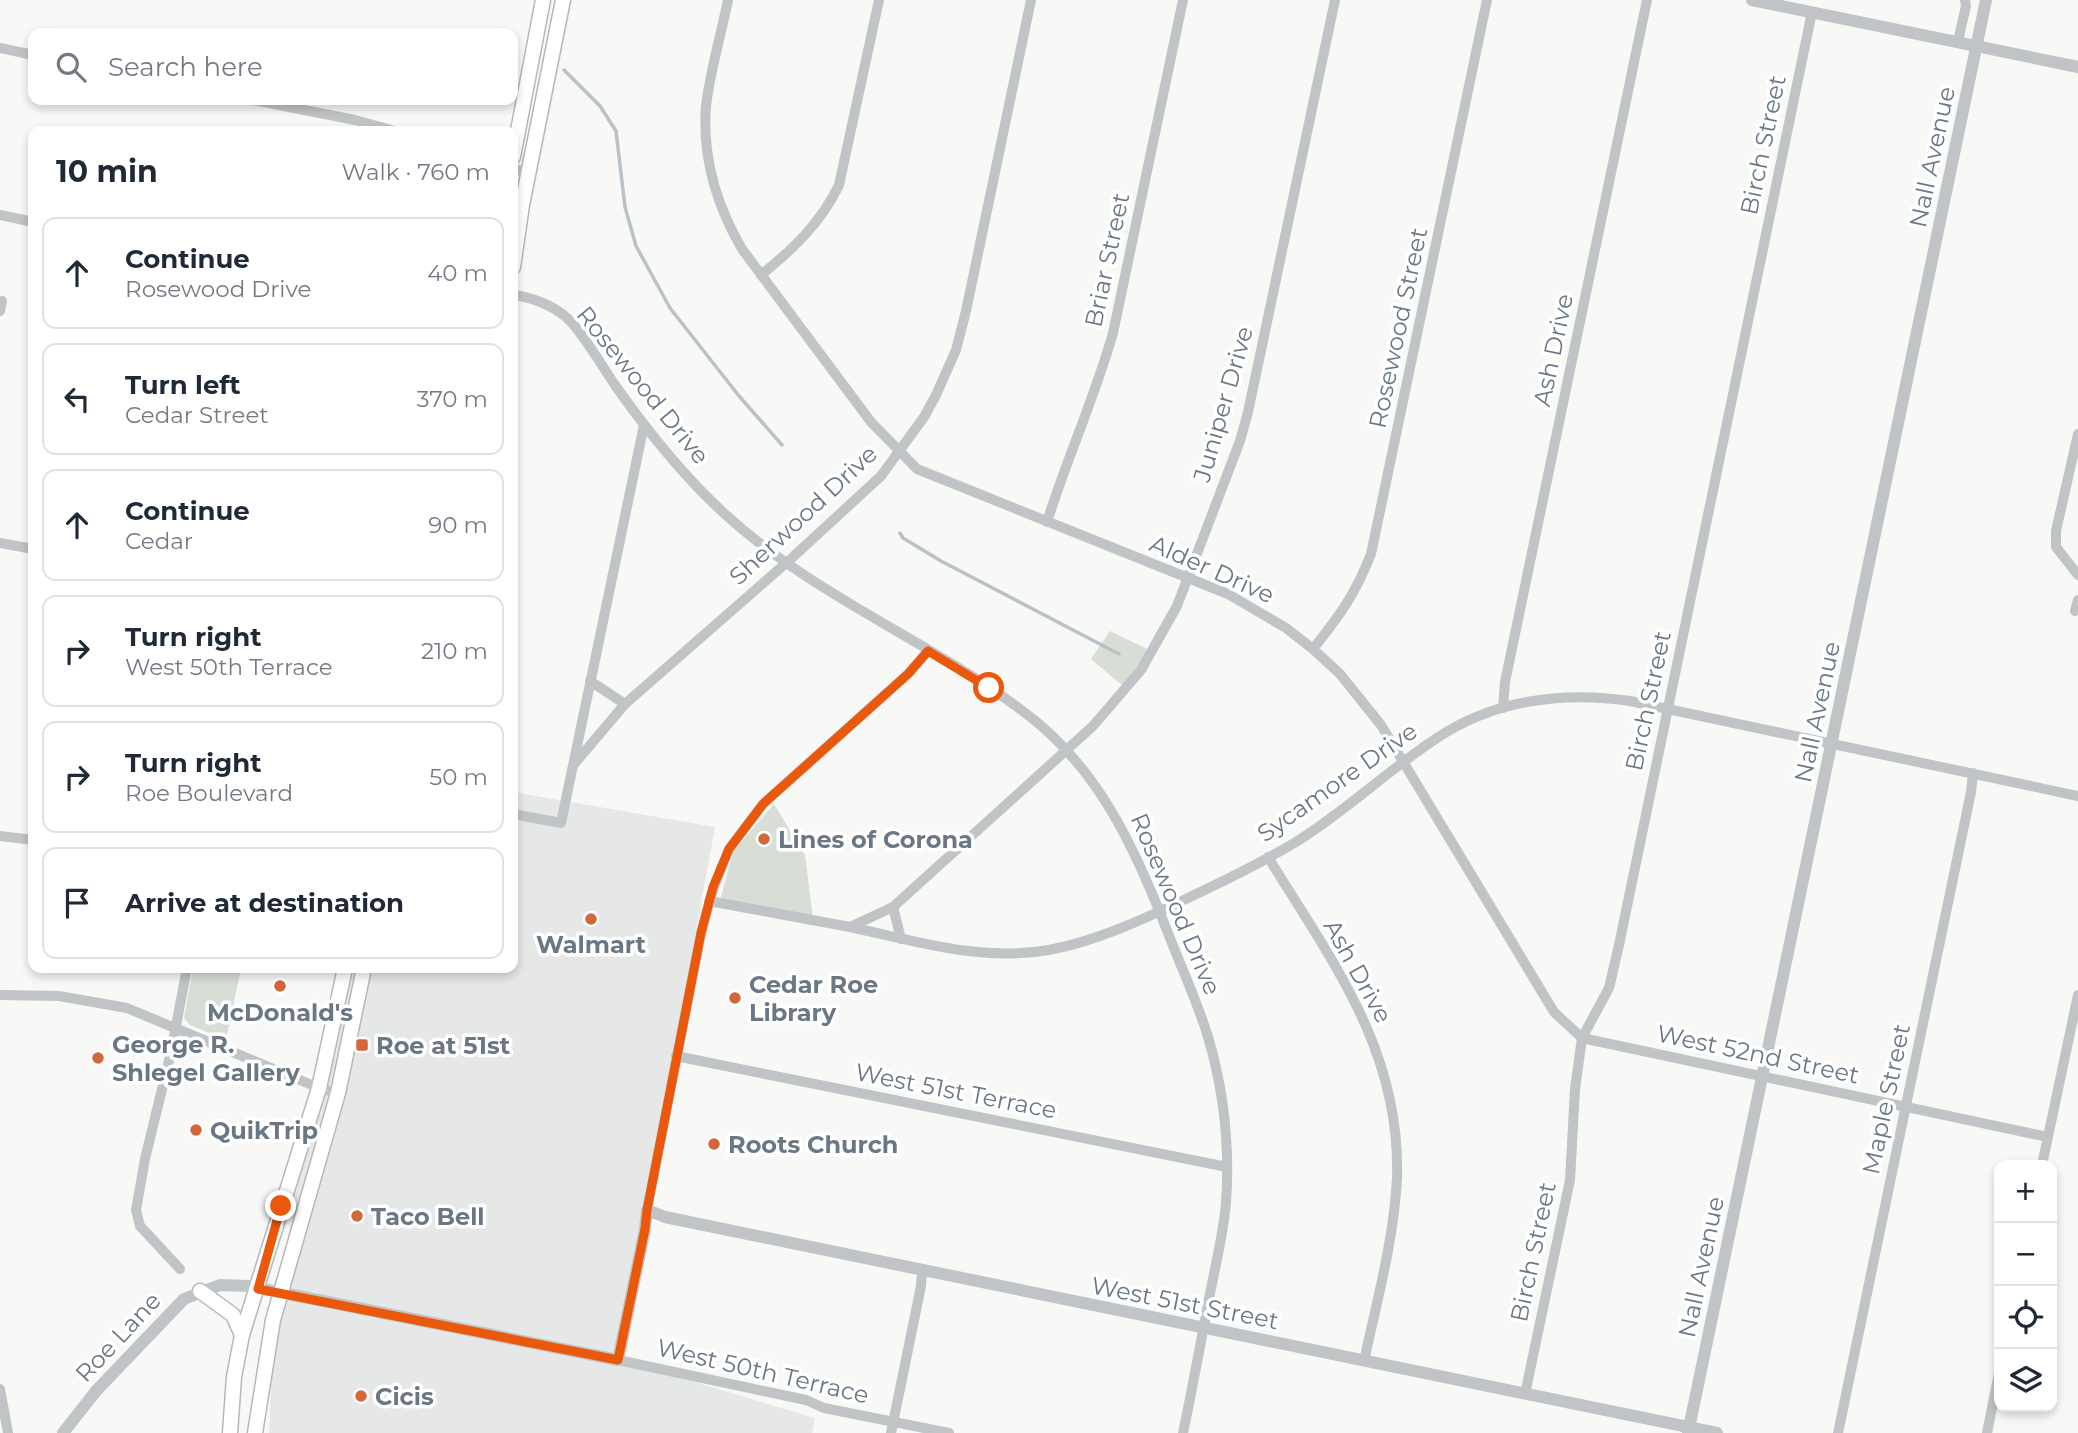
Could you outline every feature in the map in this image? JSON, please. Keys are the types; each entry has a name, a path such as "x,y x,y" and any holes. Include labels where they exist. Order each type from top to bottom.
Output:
{"main road":[{"path":"518,131 543,0"},
{"path":"518,235 563,0"},
{"path":"230,1433 233,1377 242,1335 319,1088 344,973"},
{"path":"256,1433 267,1347 338,1093 363,973"},
{"path":"200,1291 233,1315 242,1335"}],"street":[{"name":"Alder Drive","path":"728,0 706,104 705,134 719,203 730,228 761,275 871,422 917,469 1188,577 1260,611 1313,649 1340,674 1370,709 1554,1012 1582,1038"},
{"path":"761,275 801,241 826,209 839,185 879,0"},
{"name":"Sherwood Drive","path":"575,763 625,704 881,476 924,417 956,351 1031,0"},
{"name":"Briar Street","path":"1047,522 1098,383 1113,333 1183,0"},
{"name":"Juniper Drive","path":"850,927 893,907 1066,751 1116,702 1141,670 1167,626 1240,442 1271,313 1335,0"},
{"name":"Rosewood Street","path":"1313,649 1349,603 1359,586 1371,554 1487,0"},
{"name":"Ash Drive","path":"1503,708 1505,682 1647,0"},
{"path":"1752,0 2078,67"},
{"path":"1958,41 1965,0"},
{"name":"Nall Avenue","path":"1688,1430 1764,1076 1986,0"},
{"name":"Birch Street","path":"1525,1394 1570,1180 1575,1090 1582,1038 1609,988 1812,12"},
{"path":"0,48 28,54"},
{"path":"278,105 377,126"},
{"path":"518,170 528,172"},
{"path":"0,215 28,221"},
{"name":"Rosewood Drive","path":"518,296 540,302 568,318 644,425 723,513 773,556 1027,714 1066,751 1093,782 1122,827 1160,912 1208,1037 1222,1098 1227,1167 1226,1205 1183,1433"},
{"path":"518,815 561,824 644,425"},
{"path":"2078,434 2056,531 2056,547 2078,575"},
{"path":"0,542 28,548"},
{"path":"618,1360 676,1056 709,901 729,849 753,815 908,674 928,651"},
{"path":"590,681 625,704"},
{"name":"Sycamore Drive","path":"709,901 963,951 1009,954 1047,950 1103,935 1160,912 1268,857 1330,819 1436,738 1456,727 1503,708 1554,698 1595,696 1668,709 2078,796"},
{"name":"Maple Street","path":"1838,1433 1968,805 1972,773"},
{"path":"0,836 28,839"},
{"name":"Ash Drive","path":"1268,857 1363,1014 1388,1093 1396,1148 1394,1212 1364,1361"},
{"path":"893,907 901,939"},
{"path":"180,1269 140,1226 136,1210 186,973"},
{"path":"0,995 83,999 127,1008 319,1088 338,1093"},
{"path":"2043,1160 2078,995"},
{"name":"West 52nd Street","path":"1582,1038 2048,1137"},
{"name":"West 51st Terrace","path":"676,1056 1227,1167"},
{"name":"West 51st Street","path":"647,1210 665,1217 922,1271 1525,1394 1688,1430 1717,1433"},
{"path":"891,1433 922,1271"},
{"name":"Roe Lane","path":"63,1433 96,1391 176,1306 200,1291 219,1285 280,1293"},
{"name":"West 50th Terrace","path":"280,1293 618,1360 806,1401 824,1408 949,1433"},
{"path":"0,1388 8,1433"},
{"path":"1987,1433 1994,1398"}],"shaded area":[{"path":"1110,631 1149,650 1123,686 1091,659"},
{"path":"518,793 715,827 618,1359 815,1418 812,1433 269,1433 274,1316 335,973 518,973"},
{"path":"774,804 805,855 813,919 720,901 733,852"},
{"path":"192,973 240,973 226,1040 190,1025 184,1018"}],"waterway":[{"path":"564,70 600,106 616,131 625,207 636,246 670,308 739,396 782,445"},
{"path":"900,533 903,538 941,561 1119,654"}],"place":[{"name":"Lines of Corona","path":"764,839"},
{"name":"Walmart","path":"591,919"},
{"name":"McDonald's","path":"280,986"},
{"name":"Cedar Roe Library","path":"735,998"},
{"name":"Roe at 51st","path":"362,1045"},
{"name":"George R. Shlegel Gallery","path":"98,1058"},
{"name":"QuikTrip","path":"196,1130"},
{"name":"Roots Church","path":"714,1144"},
{"name":"Taco Bell","path":"357,1216"},
{"name":"Cicis","path":"361,1396"}],"route":[{"path":"281,1206 258,1289 618,1360 701,933 713,887 729,849 763,804 908,674 928,651 989,688"}]}
